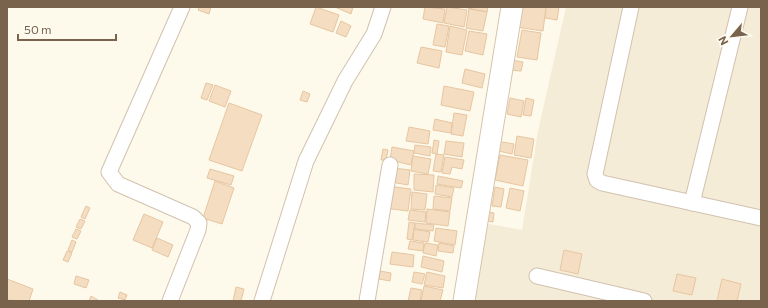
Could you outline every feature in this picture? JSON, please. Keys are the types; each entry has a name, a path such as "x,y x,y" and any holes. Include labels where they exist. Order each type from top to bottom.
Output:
{"main road":[{"path":"464,301 512,7"}],"street":[{"path":"170,301 198,230 199,223 193,217 118,184 109,172 182,7"},
{"path":"262,301 306,161 345,81 374,34 383,7"},
{"path":"631,7 595,174 597,180 602,183 761,218"},
{"path":"692,203 740,7"},
{"path":"367,301 390,165"},
{"path":"537,276 592,296 644,301"}],"shaded area":[{"path":"566,7 761,7 761,301 466,301 477,222 522,230 538,131"}],"building":[{"path":"199,7 211,7 209,14 198,10"},
{"path":"316,7 339,15 333,32 310,24"},
{"path":"335,7 353,7 351,14"},
{"path":"425,7 445,9 443,23 423,19"},
{"path":"447,7 467,10 464,27 444,23"},
{"path":"463,7 488,7 487,12"},
{"path":"519,7 546,7 543,31 516,27"},
{"path":"546,7 559,7 557,20 545,18"},
{"path":"469,9 487,12 483,31 466,28"},
{"path":"341,21 351,26 346,37 336,33"},
{"path":"437,24 449,26 445,47 433,45"},
{"path":"450,26 467,30 462,55 446,52"},
{"path":"522,30 541,33 537,60 517,57"},
{"path":"469,31 487,34 483,55 465,51"},
{"path":"421,47 442,51 439,68 417,63"},
{"path":"511,60 523,62 521,71 509,70"},
{"path":"465,69 485,74 482,88 462,83"},
{"path":"206,83 213,85 207,100 201,98"},
{"path":"215,85 231,91 225,107 209,101"},
{"path":"444,86 474,92 470,111 441,105"},
{"path":"303,91 310,94 307,102 300,100"},
{"path":"510,98 524,101 521,117 507,114"},
{"path":"526,98 534,100 531,116 523,115"},
{"path":"229,103 262,115 242,171 209,160"},
{"path":"454,113 467,115 463,136 451,134"},
{"path":"435,119 452,123 451,133 433,130"},
{"path":"409,127 430,131 428,144 406,141"},
{"path":"517,136 534,139 531,158 514,155"},
{"path":"434,140 439,141 437,154 432,153"},
{"path":"491,140 514,144 512,154 490,149"},
{"path":"446,141 464,143 462,157 444,154"},
{"path":"415,145 431,147 430,156 414,153"},
{"path":"392,147 414,151 411,165 390,160"},
{"path":"383,149 388,150 386,160 381,160"},
{"path":"436,154 444,155 441,172 433,171"},
{"path":"500,155 528,160 523,186 495,180"},
{"path":"413,156 431,159 428,174 411,171"},
{"path":"445,157 464,160 462,169 452,167 450,174 442,173"},
{"path":"393,168 410,170 408,185 391,182"},
{"path":"210,169 234,176 231,185 207,178"},
{"path":"414,174 434,175 433,192 414,190"},
{"path":"438,176 463,181 461,188 437,184"},
{"path":"215,181 234,188 222,224 203,218"},
{"path":"436,185 454,188 452,197 435,194"},
{"path":"387,186 411,189 408,211 384,208"},
{"path":"495,187 504,189 501,207 492,206"},
{"path":"510,188 524,191 520,211 506,208"},
{"path":"412,192 427,194 425,210 411,209"},
{"path":"434,196 452,198 450,211 433,209"},
{"path":"86,206 90,208 85,219 81,217"},
{"path":"427,209 450,212 448,226 426,223"},
{"path":"410,210 426,212 425,222 408,220"},
{"path":"482,211 494,213 493,222 481,220"},
{"path":"144,214 163,222 152,248 133,240"},
{"path":"80,219 85,221 81,229 76,227"},
{"path":"409,222 415,223 412,240 407,239"},
{"path":"415,223 434,225 433,231 415,229"},
{"path":"436,228 457,231 455,245 434,241"},
{"path":"76,229 81,231 77,239 72,237"},
{"path":"414,229 430,232 428,242 413,240"},
{"path":"157,238 173,245 168,257 152,250"},
{"path":"72,240 76,242 72,252 68,250"},
{"path":"410,241 424,243 423,251 408,249"},
{"path":"425,243 438,245 436,256 423,253"},
{"path":"439,243 454,246 453,253 438,251"},
{"path":"564,250 582,254 578,274 560,270"},
{"path":"67,251 72,253 68,262 63,260"},
{"path":"392,252 414,255 413,267 390,264"},
{"path":"423,256 444,261 442,272 421,267"},
{"path":"380,271 391,273 390,281 379,279"},
{"path":"414,272 425,274 422,284 412,282"},
{"path":"427,272 445,276 443,288 424,285"},
{"path":"677,274 696,278 692,295 673,291"},
{"path":"76,276 89,280 86,288 74,284"},
{"path":"7,279 33,289 29,301 7,300"},
{"path":"722,279 741,284 737,301 717,301"},
{"path":"424,286 443,290 440,301 421,301"},
{"path":"236,287 244,289 241,301 233,301"},
{"path":"411,288 422,290 420,301 408,301"},
{"path":"120,292 127,295 125,300 118,298"},
{"path":"91,296 98,300 89,301"}]}
